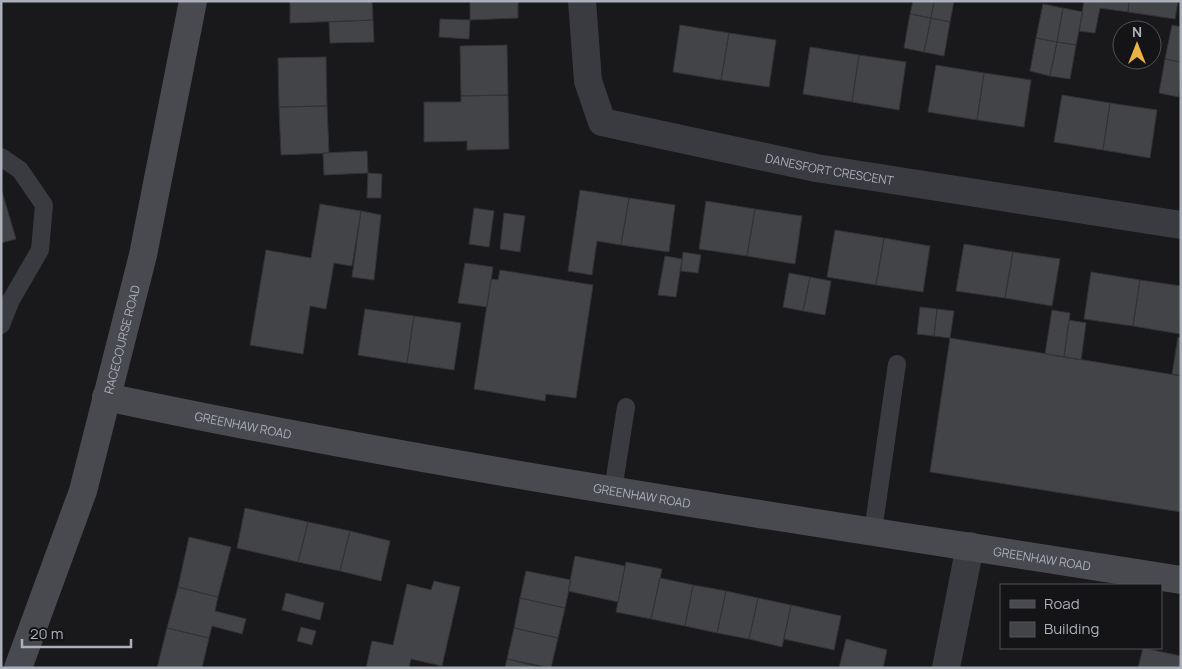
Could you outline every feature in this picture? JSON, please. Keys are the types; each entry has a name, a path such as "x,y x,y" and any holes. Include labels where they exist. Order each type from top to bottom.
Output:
{"main road":[{"name":"RACECOURSE ROAD","path":"18,668 84,491 143,255 193,1"},
{"name":"GREENHAW ROAD","path":"106,397 359,446 613,490 1181,580"}],"street":[{"name":"DANESFORT CRESCENT","path":"582,1 588,81 602,122 816,168 1181,225"},
{"path":"946,668 970,546"}],"lane":[{"path":"1,157 20,170 44,205 40,250 11,300 1,325"},
{"path":"873,531 897,364"},
{"path":"613,490 626,407"}],"building":[{"path":"290,1 372,1 373,20 290,23"},
{"path":"470,1 518,1 518,18 470,20"},
{"path":"913,1 934,1 931,18 910,14"},
{"path":"934,1 954,1 950,22 931,18"},
{"path":"1084,1 1129,1 1128,12 1100,8 1095,33 1079,31"},
{"path":"1129,1 1178,1 1175,19 1128,12"},
{"path":"1043,4 1063,8 1057,42 1036,38"},
{"path":"1063,8 1083,12 1076,45 1057,42"},
{"path":"910,14 931,18 924,52 904,48"},
{"path":"931,18 950,22 944,56 924,52"},
{"path":"440,19 470,20 469,39 439,37"},
{"path":"373,20 374,42 330,43 329,22"},
{"path":"680,25 729,33 721,80 673,72"},
{"path":"1172,25 1181,27 1181,62 1165,59"},
{"path":"729,33 776,40 769,87 721,80"},
{"path":"1036,38 1057,42 1050,76 1030,71"},
{"path":"1057,42 1076,45 1070,79 1050,76"},
{"path":"507,45 508,95 461,96 460,46"},
{"path":"810,47 859,55 852,102 803,94"},
{"path":"859,55 906,62 899,110 852,102"},
{"path":"326,57 327,106 279,107 278,58"},
{"path":"1165,59 1181,62 1179,97 1159,93"},
{"path":"936,65 984,73 977,120 928,112"},
{"path":"984,73 1031,80 1024,127 977,120"},
{"path":"508,95 509,149 467,150 467,141 424,142 424,102 461,102 461,96"},
{"path":"1062,95 1110,103 1103,150 1054,142"},
{"path":"1110,103 1157,110 1150,158 1103,150"},
{"path":"327,106 329,153 281,155 279,107"},
{"path":"367,151 368,173 324,175 323,153"},
{"path":"368,173 382,174 381,198 367,198"},
{"path":"1,188 16,239 1,243"},
{"path":"580,190 629,198 621,245 597,241 592,275 568,271"},
{"path":"629,198 675,205 669,252 621,245"},
{"path":"706,201 755,209 747,256 699,249"},
{"path":"320,204 361,211 352,266 334,263 326,309 310,306 303,354 250,345 266,250 311,258"},
{"path":"474,208 494,211 489,247 469,244"},
{"path":"755,209 802,216 795,264 747,256"},
{"path":"361,211 381,215 374,280 352,277"},
{"path":"504,213 525,216 520,252 500,249"},
{"path":"835,230 884,238 876,285 827,277"},
{"path":"884,238 930,246 923,292 876,285"},
{"path":"964,244 1013,252 1005,298 956,291"},
{"path":"683,252 701,255 698,273 681,271"},
{"path":"1013,252 1060,259 1052,306 1005,298"},
{"path":"665,256 682,259 676,297 658,295"},
{"path":"465,263 493,267 487,307 458,303"},
{"path":"500,270 593,285 576,398 546,394 545,401 474,389 491,279 498,280"},
{"path":"1091,272 1140,280 1133,326 1084,319"},
{"path":"789,273 810,277 803,311 783,307"},
{"path":"810,277 831,281 825,315 803,311"},
{"path":"1140,280 1181,286 1180,334 1133,326"},
{"path":"920,307 937,309 934,336 917,334"},
{"path":"365,309 414,316 407,363 358,355"},
{"path":"937,309 954,311 950,338 934,336"},
{"path":"1052,310 1070,313 1064,357 1045,354"},
{"path":"414,316 461,323 454,370 407,363"},
{"path":"1069,320 1086,323 1081,360 1064,357"},
{"path":"1178,337 1181,338 1181,376 1172,374"},
{"path":"950,338 1181,376 1181,512 930,472"},
{"path":"245,508 308,522 298,562 237,548"},
{"path":"308,522 350,531 340,571 298,562"},
{"path":"350,531 390,541 381,581 340,571"},
{"path":"189,537 231,547 218,597 178,587"},
{"path":"575,556 625,566 618,602 568,591"},
{"path":"626,562 662,569 651,619 616,612"},
{"path":"526,571 571,580 565,608 520,598"},
{"path":"660,578 693,585 685,626 651,619"},
{"path":"434,581 460,587 442,666 411,659 409,668 366,668 372,641 393,645 407,584 431,590"},
{"path":"693,585 726,591 717,633 685,626"},
{"path":"178,587 218,597 215,611 246,619 242,634 212,626 209,638 167,628"},
{"path":"726,591 758,598 749,639 717,633"},
{"path":"286,593 324,603 320,620 282,610"},
{"path":"520,598 565,608 558,638 514,628"},
{"path":"758,598 791,605 782,647 749,639"},
{"path":"791,605 841,616 834,650 784,639"},
{"path":"301,627 316,631 312,645 297,641"},
{"path":"167,628 209,638 202,668 157,668"},
{"path":"514,628 558,638 551,668 507,659"},
{"path":"846,639 887,650 883,668 839,668"},
{"path":"1143,649 1181,656 1181,668 1138,668"},
{"path":"507,659 543,668 505,668"}]}
